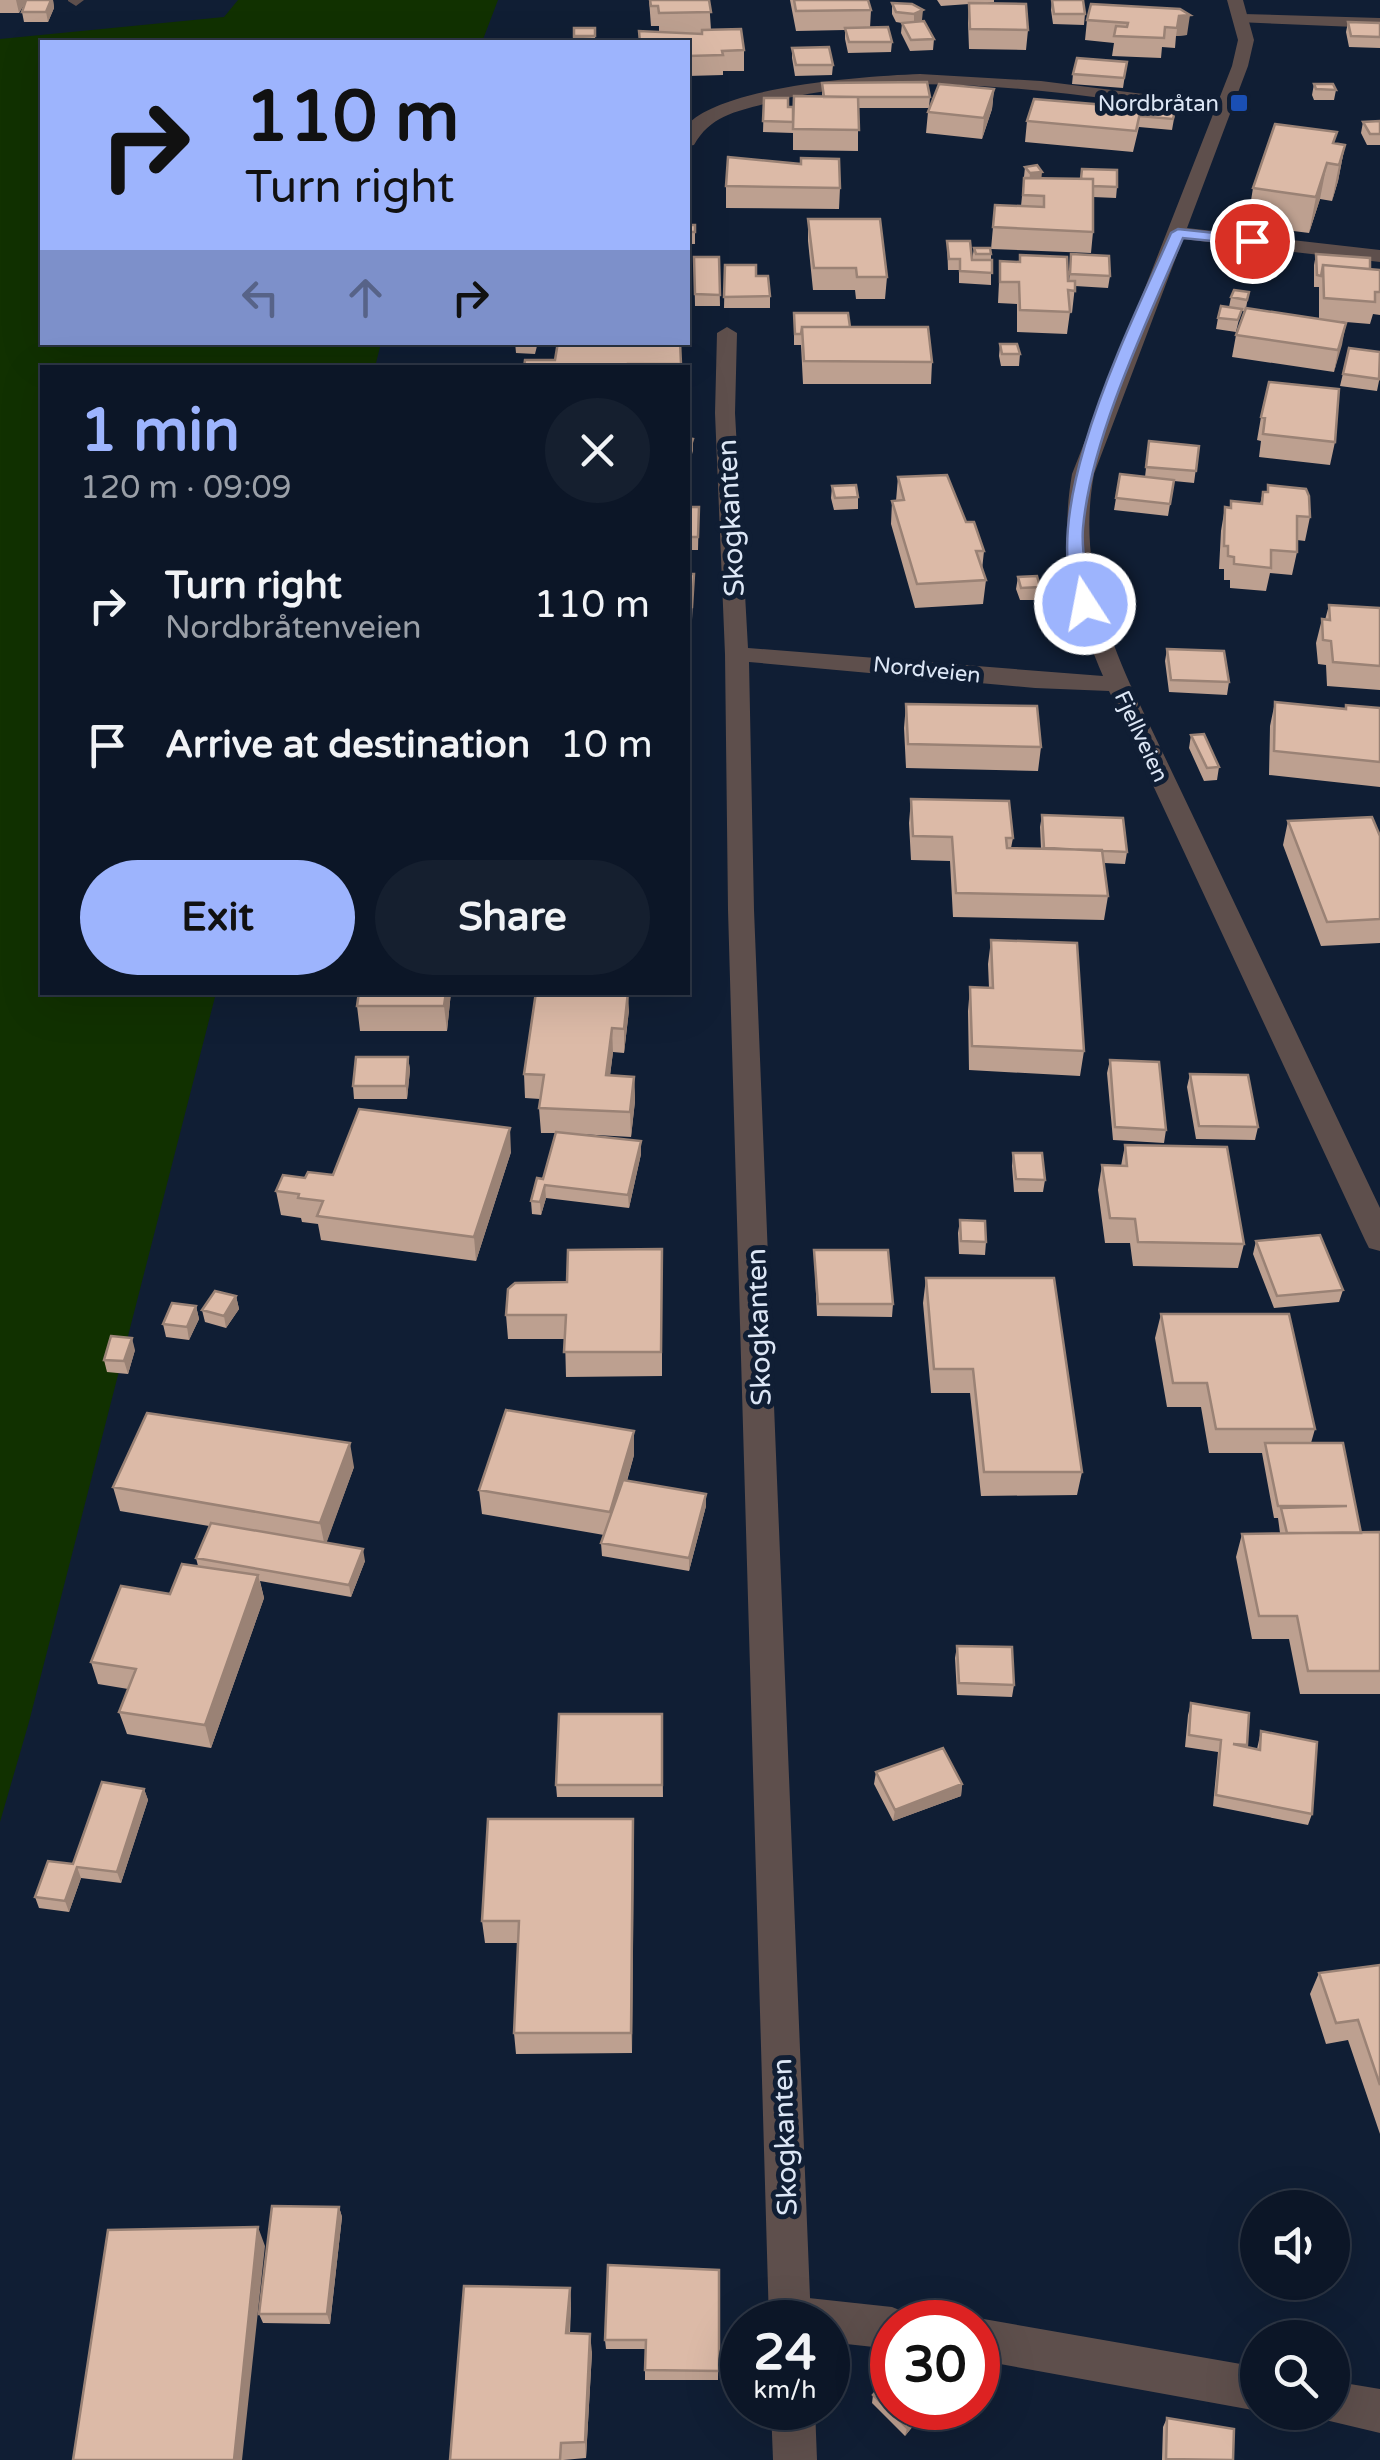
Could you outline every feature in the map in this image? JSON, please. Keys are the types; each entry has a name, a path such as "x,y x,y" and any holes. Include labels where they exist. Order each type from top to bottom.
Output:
{"street":[{"path":"1235,0 1243,19 1380,24"},
{"name":"Fjellveien","path":"1243,19 1246,40 1240,66 1083,474 1076,512 1077,572 1094,630 1118,684 1380,1240"},
{"path":"690,133 702,118 764,97 916,79 974,80 1222,109"},
{"path":"1178,233 1380,256"},
{"name":"Skogkanten","path":"728,332 726,432 737,654 741,910 789,2300"},
{"name":"Nordveien","path":"737,654 859,662 1035,681 1118,684"},
{"path":"1000,2343 1240,2386"},
{"path":"1350,2406 1380,2411"},
{"path":"794,2430 795,2460"}],"green space":[{"path":"238,0 498,0 483,40 40,40 40,345 380,345 376,365 40,365 40,995 215,995 0,1822 0,39 224,17"}],"building":[{"path":"26,0 51,0 46,12 22,12"},
{"path":"650,0 709,0 711,12 659,13 658,6 651,6"},
{"path":"794,0 868,0 871,10 796,11"},
{"path":"1052,0 1083,0 1085,14 1054,14"},
{"path":"892,3 912,4 923,10 914,14 896,12"},
{"path":"969,3 1026,4 1028,30 970,29"},
{"path":"1091,4 1180,9 1190,15 1179,16 1177,28 1165,27 1164,38 1114,36 1116,26 1127,27 1128,23 1087,20"},
{"path":"924,21 934,39 911,40 902,23"},
{"path":"1348,22 1380,23 1380,37 1351,36"},
{"path":"888,27 892,42 849,42 845,28"},
{"path":"574,28 595,28 595,36 574,36"},
{"path":"741,29 744,50 690,56 690,40 640,40 639,31 702,34 702,30"},
{"path":"829,47 833,65 796,65 792,48"},
{"path":"1077,58 1127,62 1124,78 1073,74"},
{"path":"927,82 930,97 824,97 822,83"},
{"path":"939,84 994,89 984,118 928,112"},
{"path":"1314,84 1333,84 1336,90 1316,89"},
{"path":"794,96 858,97 859,130 793,129"},
{"path":"764,98 788,98 788,107 793,107 793,122 763,121"},
{"path":"1130,98 1177,102 1173,119 1140,116 1141,108 1128,107"},
{"path":"1034,99 1141,108 1136,131 1027,121"},
{"path":"1380,121 1380,134 1370,134 1363,122"},
{"path":"1275,124 1337,132 1333,143 1345,145 1339,165 1327,163 1316,197 1253,188"},
{"path":"728,157 801,164 801,158 839,159 840,188 726,186"},
{"path":"1037,165 1042,172 1030,173 1025,167"},
{"path":"1082,169 1117,170 1117,187 1093,186 1093,179 1081,179"},
{"path":"1024,178 1093,179 1093,232 993,227 995,205 1044,207 1044,196 1023,195"},
{"path":"808,219 880,219 887,277 857,277 856,268 814,268"},
{"path":"947,241 970,241 972,260 992,260 992,273 960,271 960,259 949,259"},
{"path":"974,248 990,248 991,254 976,254"},
{"path":"1071,254 1109,256 1110,276 1070,274"},
{"path":"1316,254 1370,258 1370,269 1323,265 1321,276 1317,275"},
{"path":"1020,255 1067,257 1068,281 1075,281 1075,291 1068,290 1070,312 1020,310 1019,282 1000,282 1000,261 1020,262"},
{"path":"694,257 719,257 720,295 695,294"},
{"path":"725,265 756,265 756,276 768,276 770,296 724,297"},
{"path":"1323,265 1380,270 1380,292 1375,292 1375,302 1324,298"},
{"path":"1234,290 1249,292 1247,300 1231,297"},
{"path":"1221,306 1242,309 1238,320 1218,318"},
{"path":"1246,308 1346,323 1338,350 1236,335"},
{"path":"794,313 848,313 850,327 802,327 801,334 795,334"},
{"path":"802,327 928,327 932,362 804,361"},
{"path":"1000,344 1017,344 1020,354 1002,354"},
{"path":"558,345 680,345 681,364 524,365 525,360 555,360"},
{"path":"1349,348 1380,352 1379,379 1343,374"},
{"path":"1269,382 1339,389 1335,442 1263,434 1265,418 1261,417"},
{"path":"1149,441 1199,446 1196,471 1146,467"},
{"path":"1120,474 1174,480 1170,504 1116,498"},
{"path":"947,475 966,522 974,522 984,551 976,551 986,580 917,584 892,501 904,500 898,477"},
{"path":"856,485 858,497 835,498 832,486"},
{"path":"1268,485 1306,489 1310,517 1297,516 1297,552 1271,550 1271,568 1234,564 1234,557 1228,556 1228,546 1224,546 1225,507 1231,508 1231,501 1262,504"},
{"path":"690,507 699,507 698,537 690,537"},
{"path":"690,574 694,574 692,607"},
{"path":"1037,576 1040,587 1021,588 1018,577"},
{"path":"1329,605 1380,608 1380,666 1333,662 1331,641 1323,640 1322,619 1330,620"},
{"path":"1167,649 1224,651 1229,682 1171,680"},
{"path":"1275,702 1380,708 1380,762 1274,751"},
{"path":"906,704 1037,706 1041,747 908,744"},
{"path":"1204,734 1219,767 1207,768 1191,735"},
{"path":"911,799 1009,801 1013,838 1006,838 1007,848 1102,850 1108,896 956,893 952,837 913,836"},
{"path":"1042,815 1123,818 1127,852 1044,848"},
{"path":"1372,817 1380,836 1380,919 1327,922 1288,821"},
{"path":"991,940 1077,943 1084,1051 972,1046 970,987 993,988"},
{"path":"359,995 446,995 444,1006 357,1006"},
{"path":"536,995 628,995 624,1029 612,1028 606,1075 634,1077 630,1112 539,1108 544,1075 524,1074"},
{"path":"356,1057 408,1057 406,1086 353,1086"},
{"path":"1110,1060 1159,1062 1166,1130 1115,1127"},
{"path":"1190,1074 1248,1075 1258,1127 1199,1126"},
{"path":"359,1109 510,1128 474,1237 317,1216 323,1201 276,1191 283,1175 333,1175"},
{"path":"556,1132 641,1141 628,1195 545,1185 540,1202 531,1201 537,1178 543,1179"},
{"path":"1125,1145 1227,1147 1244,1244 1138,1242 1135,1219 1110,1218 1102,1165 1127,1166"},
{"path":"1013,1153 1042,1153 1045,1180 1016,1179"},
{"path":"960,1220 985,1221 986,1242 961,1241"},
{"path":"1320,1235 1343,1290 1277,1296 1256,1241"},
{"path":"662,1249 661,1352 564,1352 566,1315 506,1315 508,1289 515,1283 567,1282 568,1250"},
{"path":"814,1250 888,1250 893,1304 818,1304"},
{"path":"926,1278 1054,1278 1082,1472 984,1472 973,1369 934,1369"},
{"path":"215,1291 236,1296 224,1316 202,1310"},
{"path":"172,1303 196,1306 187,1327 163,1324"},
{"path":"1161,1314 1289,1314 1315,1429 1216,1429 1207,1383 1173,1383"},
{"path":"111,1336 132,1338 124,1361 104,1360"},
{"path":"506,1410 634,1431 610,1512 479,1490"},
{"path":"147,1413 350,1443 320,1523 113,1487"},
{"path":"1265,1443 1343,1443 1361,1533 1287,1533 1281,1508 1347,1506 1278,1506"},
{"path":"623,1480 706,1494 689,1558 601,1543"},
{"path":"211,1523 363,1549 349,1585 196,1558"},
{"path":"1380,1532 1380,1671 1308,1671 1297,1616 1259,1616 1242,1534"},
{"path":"182,1564 258,1575 205,1725 119,1712 136,1669 91,1662 121,1586 170,1594"},
{"path":"957,1646 1012,1647 1014,1685 959,1683"},
{"path":"1191,1703 1249,1713 1247,1745 1233,1744 1260,1750 1261,1731 1317,1742 1312,1814 1216,1795 1221,1740 1189,1735"},
{"path":"559,1714 662,1714 662,1785 556,1785"},
{"path":"943,1748 962,1784 895,1810 876,1772"},
{"path":"102,1782 144,1789 117,1872 77,1867 65,1901 35,1897 48,1861 73,1864"},
{"path":"488,1819 633,1819 631,2033 514,2033 519,1921 482,1921"},
{"path":"1380,1965 1380,2085 1358,2020 1336,2023 1319,1973"},
{"path":"272,2206 339,2207 327,2314 259,2314"},
{"path":"258,2227 234,2460 73,2460 108,2230"},
{"path":"608,2265 719,2270 719,2371 645,2370 646,2340 605,2340"},
{"path":"464,2286 570,2288 566,2333 590,2334 585,2442 561,2443 560,2460 450,2460"},
{"path":"1167,2418 1234,2429 1233,2460 1166,2459"}],"place":[{"name":"Nordbråtan","path":"1239,103"}],"route":[{"path":"1085,604 1077,572 1074,531 1083,474 1178,233 1252,241"}]}
